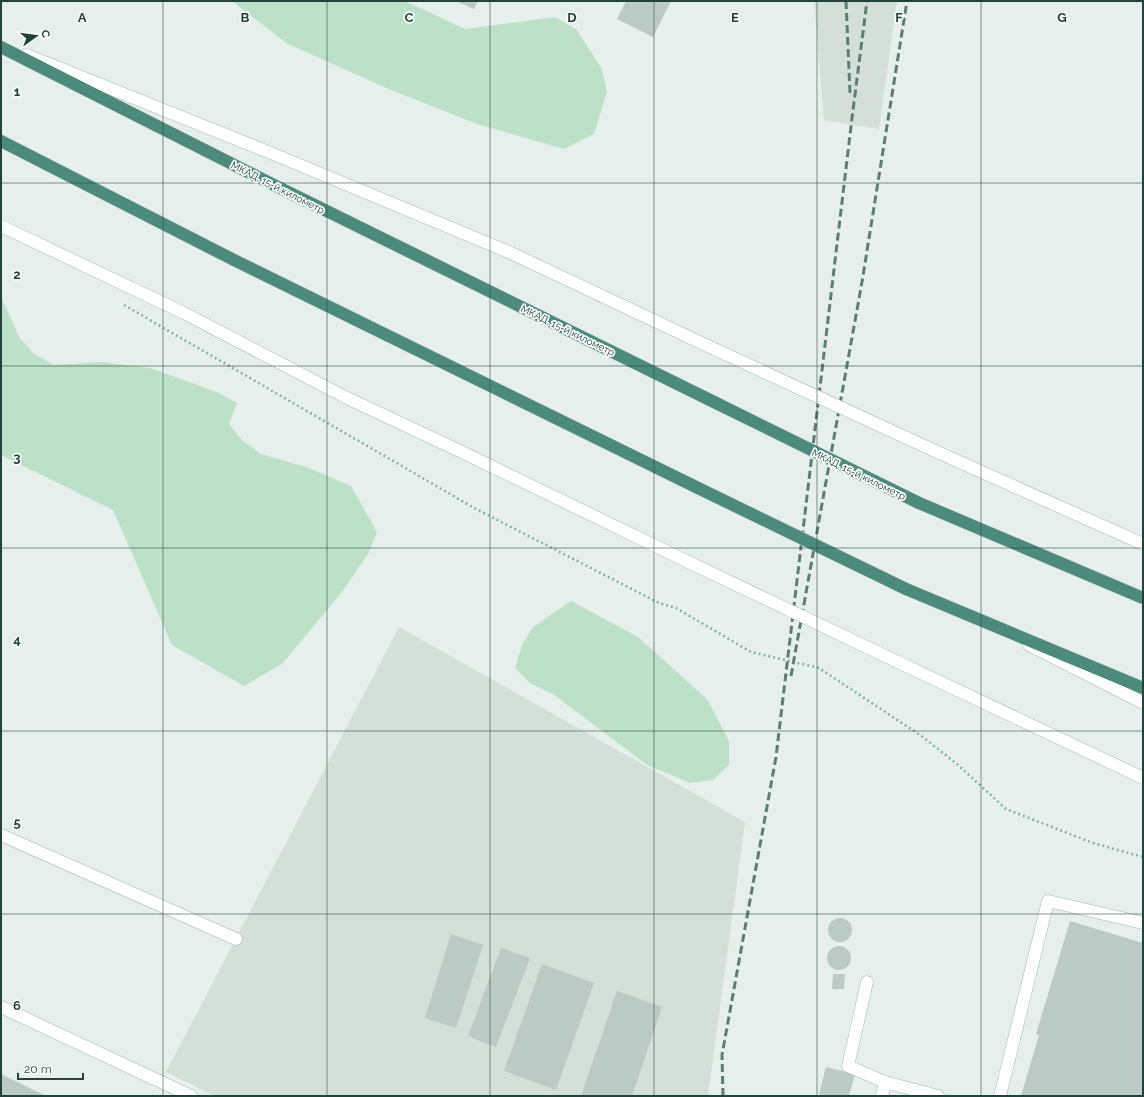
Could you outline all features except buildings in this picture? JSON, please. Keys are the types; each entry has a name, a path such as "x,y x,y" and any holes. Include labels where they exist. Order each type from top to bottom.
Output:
{"highway":[{"name":"МКАД, 15-й километр","path":"1,46 272,184 919,503 1143,598"},
{"path":"1,141 234,260 906,589 1143,688"}],"main road":[{"path":"1,46 266,151 511,253 935,451 1143,544"},
{"path":"1,226 184,313 347,398 1143,778"},
{"path":"972,617 1143,704"},
{"path":"1,835 236,940"},
{"path":"1000,1096 1048,901 1143,923"},
{"path":"867,982 848,1066 885,1082 938,1096"},
{"path":"1,1007 191,1096"},
{"path":"882,1096 885,1082"}],"path":[{"path":"118,302 511,528 659,603 676,608 751,652 819,668 923,737 958,765 1006,809 1093,843 1143,857"}],"shaded area":[{"path":"814,1 897,1 879,129 824,120"},
{"path":"399,627 745,822 708,1096 215,1096 166,1072"}],"green space":[{"path":"232,1 405,1 465,29 555,17 576,29 602,69 607,92 594,134 564,149 477,124 391,90 286,43"},
{"path":"1,296 19,337 33,353 54,365 102,362 150,368 217,392 237,403 229,424 242,440 261,454 309,468 351,486 377,532 368,554 342,592 283,663 244,686 172,645 113,510 1,455"},
{"path":"571,601 638,637 707,699 729,741 729,765 713,780 690,783 647,765 553,694 531,684 515,668 522,645 533,627"}],"railway":[{"path":"846,1 850,93"},
{"path":"723,1096 722,1055 776,757 867,1"},
{"path":"791,676 862,282 907,1"}]}
